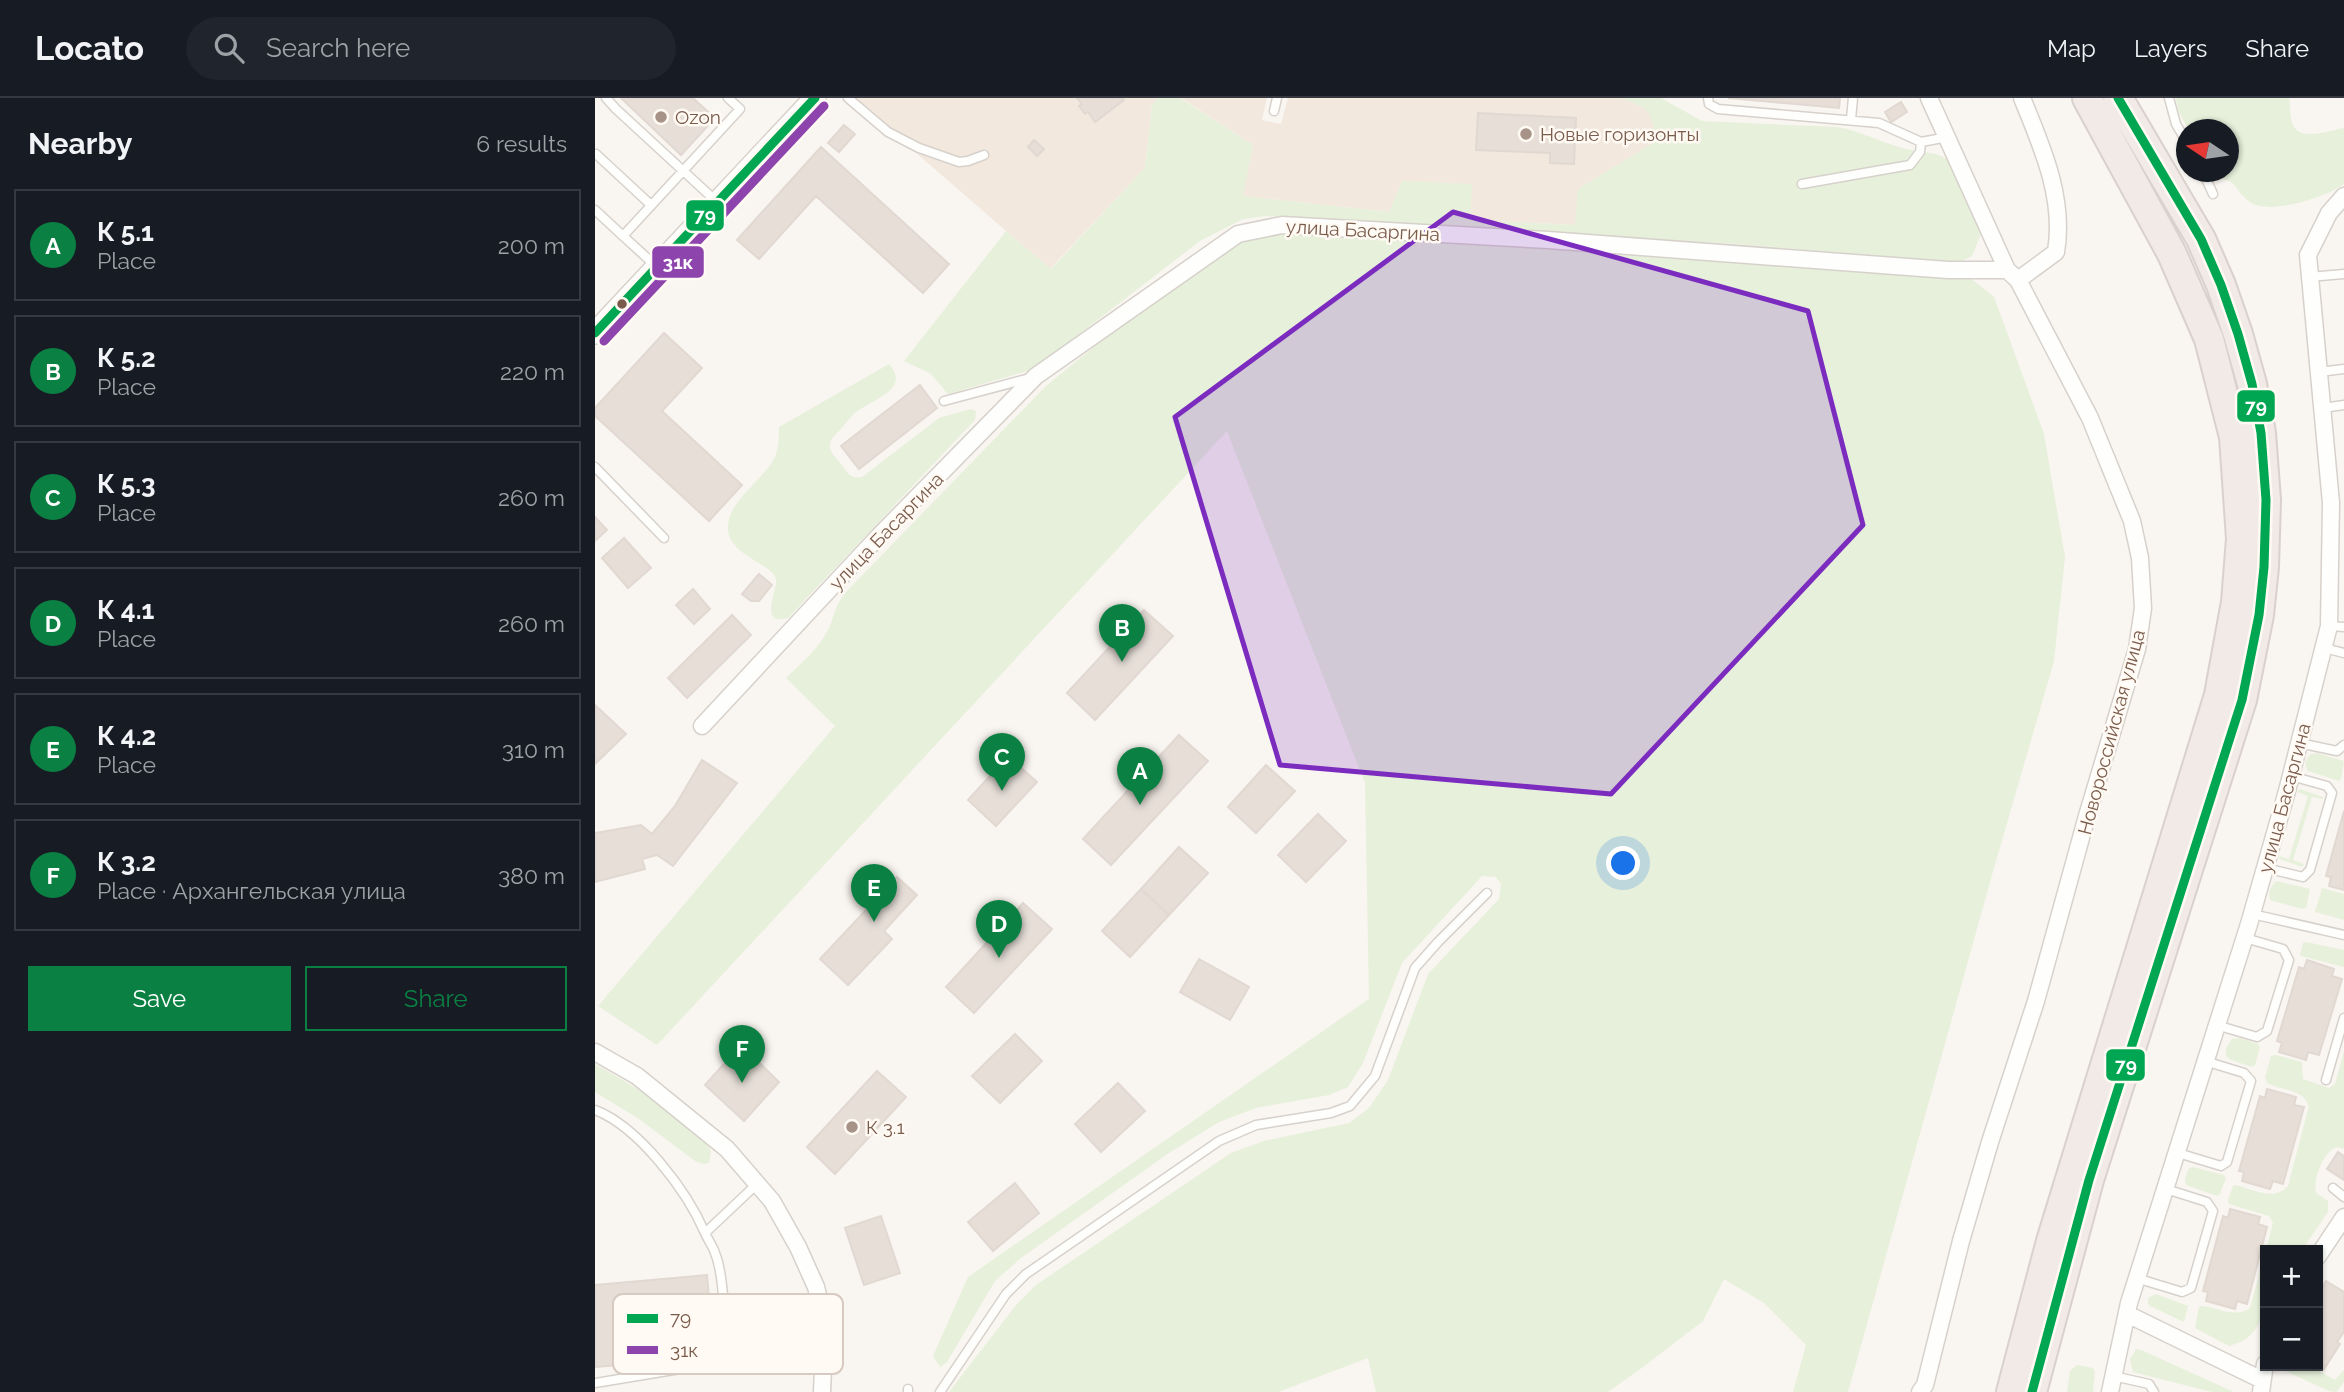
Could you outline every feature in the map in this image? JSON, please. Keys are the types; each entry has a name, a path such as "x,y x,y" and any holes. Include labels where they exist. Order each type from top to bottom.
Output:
{"highway":[{"path":"2011,1392 2050,1241 2219,695 2237,602 2241,539 2234,437 2210,339 2172,254 2087,98"},
{"path":"2032,1392 2089,1180 2242,700 2259,615 2264,566 2266,500 2262,433 2238,334 2201,239 2118,98"}],"street":[{"name":"Новороссийская улица","path":"1923,1390 1982,1167 2036,1001 2137,649 2143,608 2140,558 2132,521 2090,418 2013,275 1929,98"},
{"path":"2013,275 2056,253 2059,224 2059,211 2042,146 2022,98"},
{"path":"595,333 809,100"},
{"name":"улица Басаргина","path":"2111,1384 2137,1278 2252,914 2324,648 2336,626 2338,502 2323,408 2308,256 2329,212 2344,196"},
{"name":"улица Басаргина","path":"702,726 879,536 1036,376 1238,234 1282,225 1643,246 2013,275"},
{"path":"595,1052 637,1076 671,1103 727,1149 758,1182 783,1219 818,1294"},
{"path":"2323,1248 2344,1217"},
{"path":"2127,1314 2263,1379"},
{"path":"822,1392 823,1374"}],"lane":[{"path":"606,98 717,202"},
{"path":"623,236 740,109 728,98"},
{"path":"848,98 888,132 919,148 958,162 984,155"},
{"path":"1273,111 1277,98"},
{"path":"1708,98 1709,104 1719,109 1879,123 1921,142 1948,137"},
{"path":"1851,119 1853,98"},
{"path":"2169,98 2176,124"},
{"path":"1802,184 1910,165 1920,152 1921,142"},
{"path":"596,154 651,205"},
{"path":"2208,182 2213,194"},
{"path":"595,210 657,267"},
{"path":"2309,277 2344,274"},
{"path":"2319,372 2344,369"},
{"path":"944,401 1036,376"},
{"path":"2323,408 2344,405"},
{"path":"595,467 664,538"},
{"path":"2324,648 2344,653"},
{"path":"2299,743 2337,751 2344,745"},
{"path":"2265,868 2303,877 2310,870 2332,793 2327,786 2291,776"},
{"path":"940,1392 1006,1294 1025,1275 1219,1141 1256,1125 1331,1113 1350,1106 1375,1076 1415,968 1487,893"},
{"path":"2252,914 2344,935"},
{"path":"2216,1025 2257,1037 2267,1031 2289,960 2283,949 2245,938"},
{"path":"2326,1080 2344,1018"},
{"path":"2178,1153 2221,1166 2227,1162 2251,1081 2244,1073 2205,1061"},
{"path":"595,1110 608,1115 642,1143 687,1200 716,1255 722,1294"},
{"path":"705,1233 758,1182"},
{"path":"2333,1188 2344,1197"},
{"path":"2137,1278 2182,1292 2191,1288 2213,1211 2207,1202 2166,1189"},
{"path":"595,1383 649,1374"},
{"path":"2111,1384 2150,1384 2154,1392"}],"highlighted area":[{"path":"1453,212 1808,311 1863,525 1611,794 1280,765 1175,417"}],"shaded area":[{"path":"1158,98 1152,106 1145,168 1050,269 855,100"},
{"path":"1181,98 1267,98 1262,120 1281,124 1288,98 1622,98 1643,106 1650,112 1658,140 1579,189 1576,225 1469,220 1472,184 1390,212 1242,196 1253,145"}],"green space":[{"path":"1158,98 1180,98 1253,145 1243,196 1389,212 1402,181 1472,184 1470,220 1575,225 1578,189 1658,140 1647,112 1622,98 1661,98 1702,121 1837,127 1906,149 1942,156 1952,163 1977,215 1981,234 1972,256 1962,261 1949,262 1737,244 1265,216 1243,219 1200,241 1034,369 948,394 931,374 904,361 1006,231 1051,269 1145,168 1152,106"},
{"path":"2176,98 2289,98 2291,120 2298,131 2310,134 2344,128 2344,184 2312,199 2283,206 2259,206 2250,202 2231,182 2239,182 2239,119 2183,119"},
{"path":"1276,229 1959,269 1994,297 2044,434 2065,557 2054,661 1848,1392 1793,1392 1806,1345 1764,1303 1724,1279 1703,1321 1608,1392 1376,1392 1368,1358 1278,1392 949,1392 1016,1305 1036,1285 1231,1153 1264,1141 1349,1123 1369,1108 1388,1080 1428,974 1499,899 1501,884 1496,877 1482,876 1402,963 1363,1063 1348,1087 1329,1095 1256,1108 1219,1122 1166,1155 1021,1258 995,1281 947,1362 940,1367 933,1356 968,1277 1369,999 1365,783 1227,431 657,1045 598,1006 835,726 786,678 820,642 845,593 1046,386 1192,267 1241,240"},
{"path":"889,364 895,373 893,387 856,412 831,442 832,453 850,475 862,477 939,418 971,409 976,411 975,420 788,618 774,618 771,608 775,577 735,546 728,526 734,508 774,459 779,427"},
{"path":"2317,753 2344,761 2339,781 2308,771 2306,760 2311,754"},
{"path":"2300,789 2323,797 2312,797 2293,860 2304,864 2302,867 2277,858 2289,859 2308,796 2297,792"},
{"path":"2277,881 2310,889 2306,908 2270,900 2270,889"},
{"path":"2322,888 2344,894 2344,920 2315,912"},
{"path":"2303,943 2344,950 2344,967 2301,956"},
{"path":"2240,1038 2260,1047 2252,1067 2226,1056 2226,1048 2232,1039"},
{"path":"2344,1051 2344,1149 2337,1147 2327,1154 2320,1166 2315,1187 2316,1193 2328,1201 2328,1212 2305,1245 2267,1245 2273,1223 2269,1216 2229,1204 2228,1200 2235,1185 2270,1194 2282,1191 2288,1186 2309,1106 2297,1093 2267,1083 2265,1077 2271,1056 2302,1062 2303,1079 2329,1088 2335,1084"},
{"path":"595,1064 642,1091 691,1126 711,1151 709,1163 695,1161 639,1119 595,1092"},
{"path":"2193,1167 2224,1175 2226,1178 2220,1194 2217,1196 2186,1185 2188,1169"},
{"path":"2260,1272 2260,1322 2253,1332 2229,1346 2195,1328 2201,1306 2233,1312 2250,1308"},
{"path":"2156,1294 2188,1306 2184,1322 2148,1304 2148,1298"},
{"path":"2136,1349 2234,1392 2212,1392 2133,1372 2130,1359"},
{"path":"2077,1365 2093,1368 2093,1392 2067,1392 2070,1371"},
{"path":"2344,1370 2344,1382 2336,1392 2285,1371 2320,1371 2335,1380"}],"building":[{"path":"621,98 693,98 715,118 681,155"},
{"path":"1077,98 1124,100 1095,122 1088,112 1085,114 1079,106 1082,104"},
{"path":"1728,98 1840,98 1839,108"},
{"path":"1901,102 1907,112 1891,122 1885,112"},
{"name":"Новые горизонты","path":"1478,113 1576,118 1574,164 1550,163 1550,153 1476,150"},
{"path":"844,125 855,134 839,152 828,143"},
{"path":"1034,140 1044,149 1037,156 1028,147"},
{"path":"821,147 949,264 923,293 816,196 759,259 737,240"},
{"path":"664,333 702,368 662,411 742,485 709,521 595,416 595,408"},
{"path":"920,385 937,408 859,469 841,446"},
{"path":"595,517 607,530 595,541"},
{"path":"624,538 651,568 628,588 602,558"},
{"path":"759,574 772,585 759,601 751,601 742,594"},
{"path":"693,589 710,609 694,624 676,605"},
{"path":"1144,610 1173,636 1095,720 1067,693"},
{"path":"732,615 751,635 687,698 668,678"},
{"path":"595,705 626,734 595,764"},
{"path":"1179,735 1208,761 1111,865 1083,839"},
{"path":"1008,756 1037,782 996,826 968,800"},
{"path":"702,760 737,783 673,866 657,855 642,859 645,869 595,882 595,833 641,825 652,834 675,806"},
{"path":"1266,765 1295,791 1256,833 1228,807"},
{"path":"2344,811 2344,890 2329,886 2331,877 2326,876"},
{"path":"1318,814 1346,841 1306,882 1278,855"},
{"path":"1179,847 1208,873 1169,915 1141,889"},
{"path":"897,877 917,895 884,931 892,939 848,985 820,959"},
{"path":"1141,889 1169,915 1130,957 1102,931"},
{"path":"1023,903 1052,929 974,1013 946,987"},
{"path":"1199,959 1249,987 1230,1020 1180,992"},
{"path":"2307,960 2334,969 2332,976 2342,979 2319,1055 2308,1052 2306,1060 2279,1052 2282,1043 2277,1041 2299,967 2304,969"},
{"path":"1015,1034 1042,1061 1000,1103 972,1076"},
{"path":"741,1045 779,1082 744,1121 705,1085"},
{"name":"К 3.1","path":"877,1071 906,1097 835,1174 807,1147"},
{"path":"1118,1083 1145,1111 1101,1152 1075,1124"},
{"path":"2267,1089 2296,1097 2294,1105 2304,1107 2283,1184 2273,1181 2270,1189 2242,1181 2244,1172 2239,1171 2260,1096 2265,1098"},
{"path":"2338,1152 2344,1156 2344,1180 2327,1169"},
{"path":"1015,1183 1039,1213 993,1251 968,1222"},
{"path":"2230,1209 2260,1217 2258,1224 2267,1227 2262,1245 2260,1245 2247,1304 2237,1301 2235,1309 2206,1301 2208,1292 2203,1291 2223,1216 2228,1218"},
{"path":"881,1216 900,1273 864,1285 845,1228"},
{"path":"707,1275 709,1294 613,1294 613,1365 595,1367 595,1285"},
{"path":"2326,1281 2344,1292 2344,1332 2337,1342 2340,1344 2324,1369 2323,1368 2323,1286"}],"transit line":[{"name":"79","path":"595,333 815,98"},
{"name":"79","path":"2032,1392 2089,1180 2242,700 2259,615 2264,567 2266,500 2261,433 2252,384 2238,334 2201,239 2118,98"},
{"name":"31к","path":"604,341 824,106"}],"place":[{"name":"Ozon","path":"661,117"},
{"name":"Новые горизонты","path":"1526,134"},
{"name":"К 5.2","path":"1122,662"},
{"name":"К 5.3","path":"1002,791"},
{"name":"К 5.1","path":"1140,805"},
{"name":"К 4.2","path":"874,922"},
{"name":"К 4.1","path":"999,958"},
{"name":"К 3.2","path":"742,1083"},
{"name":"К 3.1","path":"852,1127"}]}
